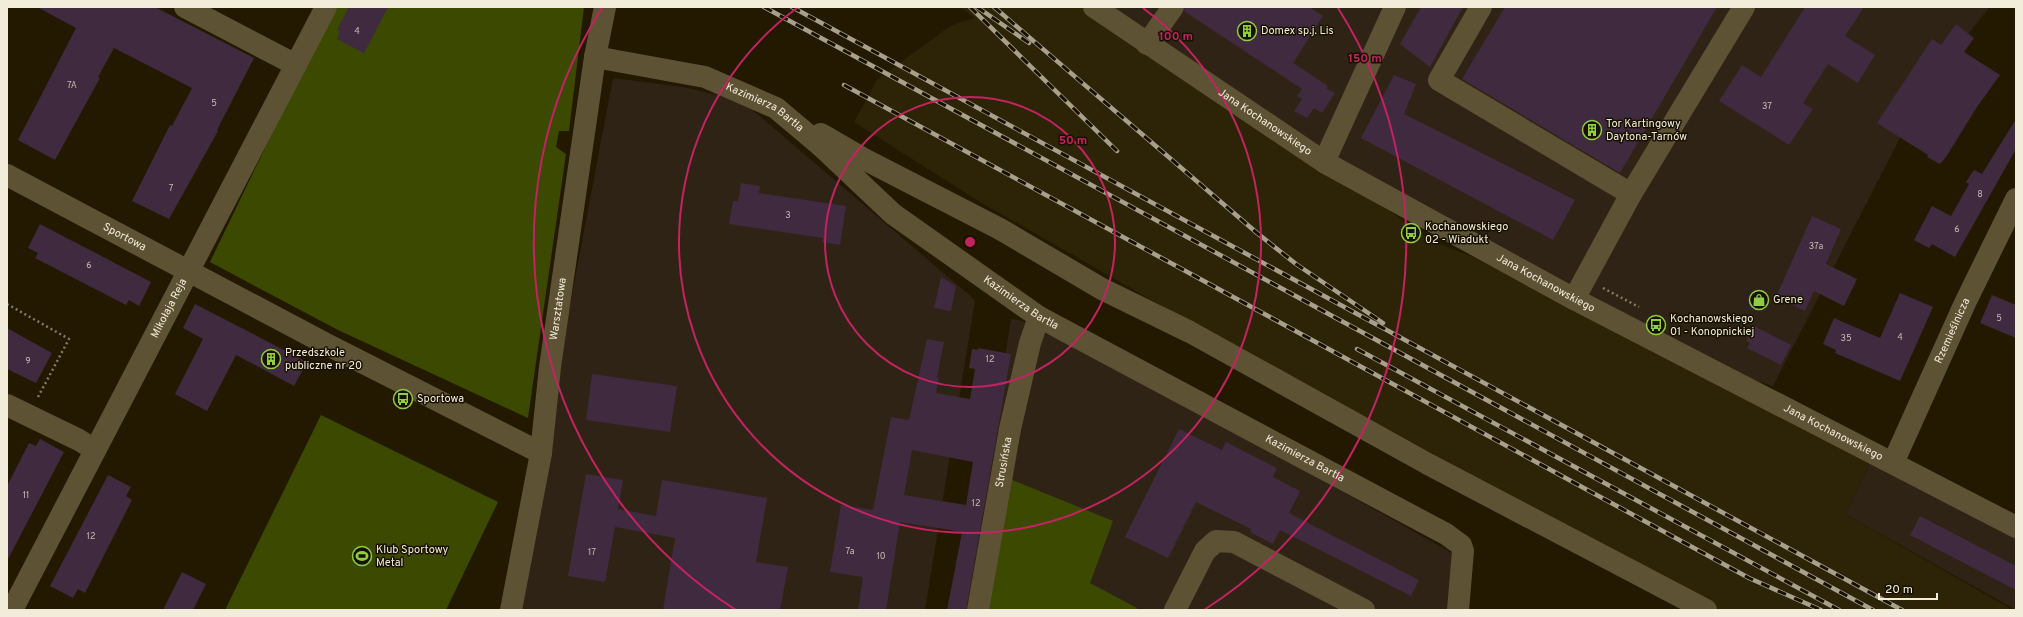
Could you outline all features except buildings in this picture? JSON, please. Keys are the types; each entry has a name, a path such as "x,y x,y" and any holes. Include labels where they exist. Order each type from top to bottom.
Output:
{"street":[{"path":"185,7 296,65"},
{"name":"Mikołaja Reja","path":"12,610 326,7"},
{"name":"Warsztatowa","path":"511,610 541,453 550,367 595,56 605,7"},
{"name":"Jana Kochanowskiego","path":"1094,7 1324,162 1574,299 2016,527"},
{"path":"1147,44 1173,7"},
{"path":"1324,162 1396,7"},
{"path":"1481,7 1439,80 1631,194"},
{"path":"1574,299 1631,194 1744,7"},
{"name":"Kazimierza Bartla","path":"595,56 705,77 776,108 820,145 893,214 1039,317 1446,534 1460,545 1463,551 1463,567 1458,610"},
{"path":"776,108 864,159 1000,229 1102,289 1190,332 1435,468 1706,610"},
{"name":"Sportowa","path":"7,175 328,345 541,453"},
{"name":"Rzemieślnicza","path":"1893,463 1964,303 2016,199"},
{"name":"Strusińska","path":"978,610 1010,429 1030,343 1039,317"},
{"path":"7,406 79,440 95,450"},
{"path":"1176,610 1205,551 1216,541 1234,542 1364,610"}],"path":[{"path":"1584,279 1645,310"},
{"path":"7,304 68,339 28,415"}],"shaded area":[{"path":"960,7 1090,7 1316,159 1434,242 1514,273 1871,461 1845,514 2013,610 1720,610 1641,564 1345,407 1197,326 980,202 854,122 877,80 950,26 975,18"},
{"path":"1111,7 1388,7 1322,151"},
{"path":"1404,7 1990,7 1928,83 1773,386 1747,378 1573,288 1333,157"},
{"path":"613,78 683,87 742,101 975,300 925,610 520,610 566,327"},
{"path":"1011,319 1024,321 1036,330 1106,359 1452,553 1448,610 965,610"},
{"path":"1871,461 2016,534 2016,610 1845,514"}],"green space":[{"path":"337,7 584,7 569,131 559,131 556,147 566,154 528,418 338,330 210,262 282,113"},
{"name":"Klub Sportowy Metal","path":"321,415 498,502 446,610 225,610"},
{"path":"993,472 1113,521 1090,583 1137,608 1136,610 968,610"}],"railway":[{"path":"764,7 1873,610"},
{"path":"792,7 1902,610"},
{"path":"970,7 1117,151"},
{"path":"977,7 1029,43"},
{"path":"994,7 1257,233 1296,264 1383,323"},
{"path":"844,85 1749,578 1821,610"},
{"path":"1357,349 1839,610"}],"place":[{"name":"Domex sp.j. Lis","path":"1247,31"},
{"name":"Tor Kartingowy Daytona-Tarnów","path":"1592,130"},
{"name":"Kochanowskiego 02 - Wiadukt","path":"1411,233"},
{"name":"Grene","path":"1759,300"},
{"name":"Kochanowskiego 01 - Konopnickiej","path":"1656,325"},
{"name":"Przedszkole publiczne nr 20","path":"271,359"},
{"name":"Sportowa","path":"403,399"},
{"name":"Klub Sportowy Metal","path":"362,556"}]}
